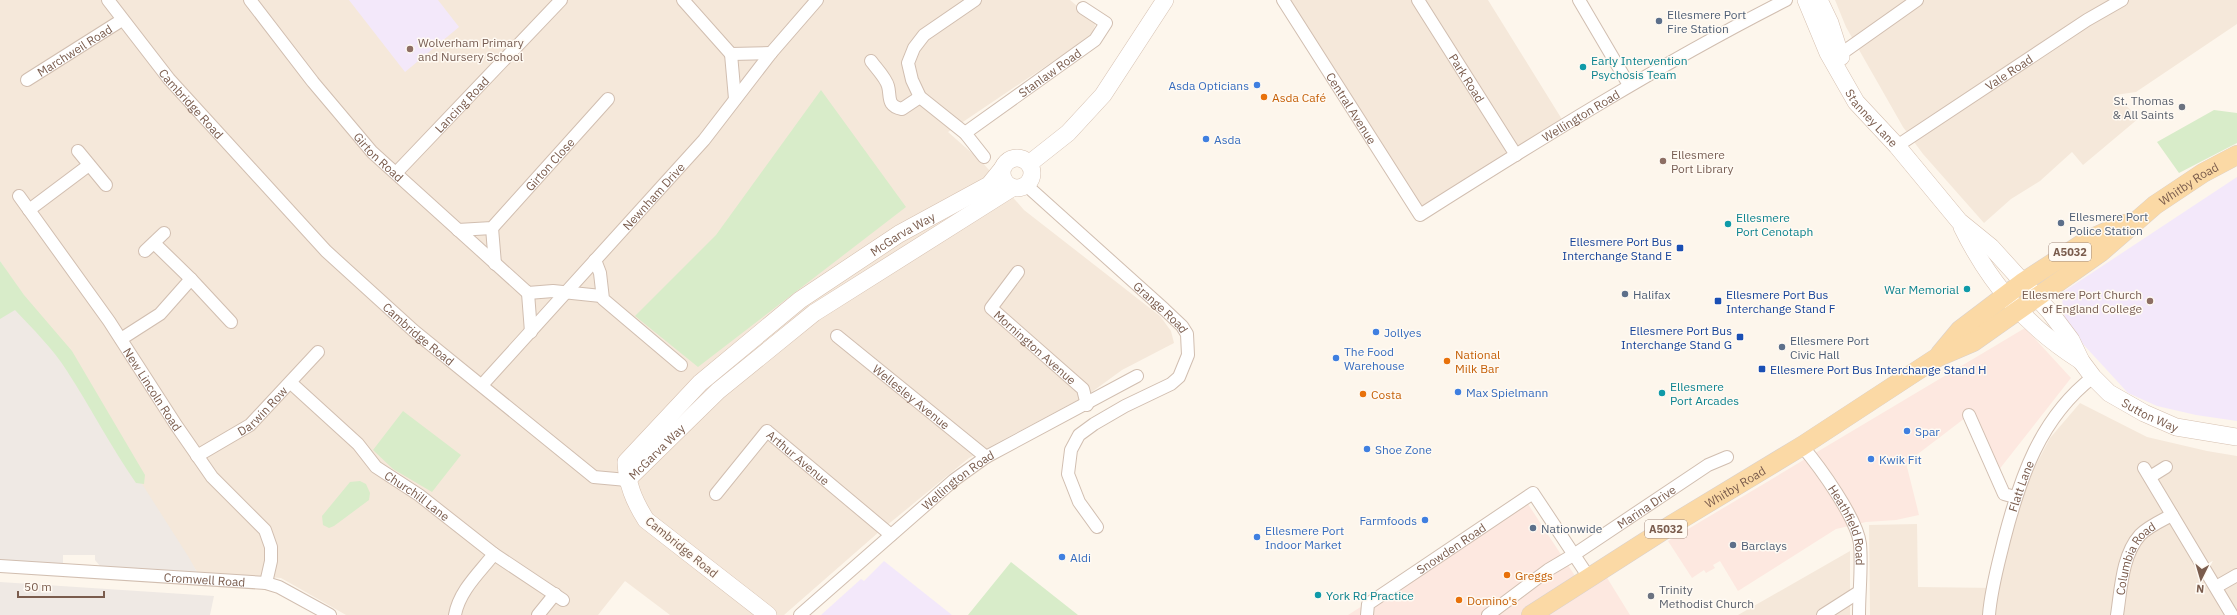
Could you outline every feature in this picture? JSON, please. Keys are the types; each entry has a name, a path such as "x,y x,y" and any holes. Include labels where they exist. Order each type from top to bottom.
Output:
{"main road":[{"name":"Whitby Road","path":"1531,615 1563,594 1590,579 1673,524 1802,446 1938,357 1973,342 2101,252 2141,216 2203,173 2237,154"},
{"name":"Whitby Road","path":"1938,357 1960,330 2022,283 2088,240 2141,216"}],"street":[{"name":"Cambridge Road","path":"108,0 122,20 174,85 326,251 414,331 594,476 626,480 635,502 646,520 768,615"},
{"name":"Girton Road","path":"250,0 313,82 372,152 495,264 526,289 528,293"},
{"name":"Lancing Road","path":"396,174 561,0"},
{"path":"683,0 731,54 736,99"},
{"name":"Newnham Drive","path":"482,385 704,140 771,53 817,0"},
{"path":"975,0 924,35 914,48 908,63 909,72 920,97 965,133 984,157"},
{"path":"1030,163 1068,133 1103,95 1165,0"},
{"name":"Central Avenue","path":"1283,0 1420,215"},
{"name":"Park Road","path":"1418,0 1516,155"},
{"path":"1578,0 1629,85"},
{"name":"Wellington Road","path":"1420,215 1629,85 1720,34 1786,0"},
{"name":"Stanney Lane","path":"1806,0 1836,58 1856,102 1897,146 1959,221 1991,247 2036,299"},
{"name":"Stanney Lane","path":"1819,0 1830,23 1836,58 1897,146"},
{"path":"1836,58 1917,0"},
{"name":"Vale Road","path":"1897,146 2087,20 2122,0"},
{"name":"Stanlaw Road","path":"965,133 1095,40 1106,23 1083,8"},
{"name":"Marchweil Road","path":"27,80 122,20"},
{"path":"731,54 771,53"},
{"path":"871,61 888,86 888,94 891,102 897,108 902,109 920,97"},
{"name":"Girton Close","path":"492,228 608,100"},
{"path":"78,151 106,184"},
{"path":"1018,157 1030,163 1033,173 1019,187 1002,178 1002,169 1004,164 1013,158 1018,157"},
{"path":"29,210 89,165"},
{"name":"McGarva Way","path":"626,480 626,462 700,384 800,300 898,234 990,185 1002,169"},
{"name":"McGarva Way","path":"626,480 718,391 814,313 1019,187"},
{"name":"Grange Road","path":"1019,187 1164,309 1182,326 1187,334 1188,356 1178,377 1171,384 1125,406 1094,424 1079,435 1071,450 1068,474 1079,502 1097,527"},
{"name":"New Lincoln Road","path":"19,196 121,338 212,477 265,530 271,547 271,560 266,583"},
{"name":"Stanney Lane","path":"1959,221 1978,259 2018,311"},
{"path":"458,230 492,228 495,264"},
{"path":"145,251 164,233"},
{"path":"154,243 191,279 226,309 231,322"},
{"path":"595,260 600,273 601,296"},
{"name":"Mornington Avenue","path":"1018,272 991,308 1083,389 1087,405"},
{"path":"121,338 160,314 191,279"},
{"path":"531,332 528,293 553,292 601,296 681,365"},
{"name":"Sutton Way","path":"2036,299 2050,312 2071,340 2081,361 2093,377 2109,392 2138,410 2176,427 2237,437"},
{"name":"Sutton Way","path":"2018,311 2058,347 2081,361"},
{"name":"Wellesley Avenue","path":"837,336 986,457"},
{"name":"Darwin Row","path":"197,456 250,425 291,383 318,352"},
{"name":"Wellington Road","path":"800,615 954,480 986,457 1087,405 1137,376"},
{"name":"Flatt Lane","path":"1989,615 1993,586 2015,497 2030,458 2041,436 2061,409 2093,377"},
{"name":"Churchill Lane","path":"291,383 358,444 376,467 419,496 494,554 559,597 538,615"},
{"path":"1969,415 2004,494 2015,497"},
{"name":"Arthur Avenue","path":"716,494 767,431 891,534"},
{"name":"Heathfield Road","path":"1802,446 1817,464 1853,523 1860,543 1859,615"},
{"name":"Marina Drive","path":"1488,615 1548,570 1575,554 1708,465 1727,457"},
{"path":"2166,467 2147,472 2232,615"},
{"name":"Snowden Road","path":"1368,610 1533,493 1575,554"},
{"name":"Columbia Road","path":"2117,615 2128,555 2135,541 2152,526 2172,515"},
{"path":"454,615 456,605 494,554"},
{"path":"1575,554 1590,579"},
{"name":"Cromwell Road","path":"0,566 266,583 279,587 330,615"},
{"path":"2216,587 2237,574"},
{"path":"1823,615 1859,592"}],"shaded area":[{"path":"0,0 1070,0 1096,22 1092,35 948,132 982,162 1024,210 1160,316 1171,331 1174,343 1122,370 1089,394 969,458 880,531 784,615 670,615 625,581 598,615 346,615 281,578 197,572 0,261"},
{"name":"Wolverham Primary and Nursery School","path":"349,0 438,0 459,27 405,72"},
{"path":"1289,0 1488,0 1563,121 1420,208"},
{"path":"1835,0 2237,0 2237,24 2136,92 2115,95 2139,118 2083,165 2072,152 2040,181 2011,199 1984,223 1923,154 1903,127 1846,27"},
{"name":"Ellesmere Port Church of England College","path":"2237,177 2237,421 2196,415 2157,406 2128,393 2071,331 2062,310 2063,292"},
{"path":"0,261 197,572 101,567 95,560 95,555 63,555 63,565 0,562"},
{"path":"2025,328 2071,378 1998,471 1969,415 1906,463 1919,515 1896,520 1866,522 1836,529 1738,591 1720,561 1713,565 1715,568 1706,573 1704,570 1692,578 1668,541"},
{"path":"2080,403 2147,437 2207,451 2237,456 2237,615 1870,615 1869,525 1917,524 1918,587 1998,588 2006,544 2025,486 2050,438"},
{"path":"1526,501 1579,582 1601,568 1630,615 1348,615"},
{"path":"1850,551 1850,615 1738,615"},
{"path":"884,561 952,615 821,615 861,579 864,581"},
{"path":"0,582 214,596 210,615 0,615"}],"green space":[{"path":"821,90 906,207 698,367 635,316 716,235"},
{"path":"2214,110 2237,113 2237,143 2179,173 2157,142"},
{"path":"0,261 24,295 72,351 145,475 144,484 136,483 56,355 15,310 0,319"},
{"path":"403,411 461,455 432,492 393,469 373,450"},
{"path":"360,481 366,484 370,493 369,500 334,526 329,528 323,525 322,516 350,482"},
{"path":"1011,562 1078,615 968,615"}],"place":[{"name":"Ellesmere Port Fire Station","path":"1659,21"},
{"name":"Wolverham Primary and Nursery School","path":"410,49"},
{"name":"Early Intervention Psychosis Team","path":"1583,67"},
{"name":"Asda Opticians","path":"1257,85"},
{"name":"Asda Café","path":"1264,97"},
{"name":"St. Thomas & All Saints","path":"2182,107"},
{"name":"Asda","path":"1206,139"},
{"name":"Ellesmere Port Library","path":"1663,161"},
{"name":"Ellesmere Port Police Station","path":"2061,223"},
{"name":"Ellesmere Port Cenotaph","path":"1728,224"},
{"name":"Ellesmere Port Bus Interchange Stand E","path":"1680,248"},
{"name":"War Memorial","path":"1967,289"},
{"name":"Halifax","path":"1625,294"},
{"name":"Ellesmere Port Bus Interchange Stand F","path":"1718,301"},
{"name":"Ellesmere Port Church of England College","path":"2150,301"},
{"name":"Jollyes","path":"1376,332"},
{"name":"Ellesmere Port Bus Interchange Stand G","path":"1740,337"},
{"name":"Ellesmere Port Civic Hall","path":"1782,347"},
{"name":"The Food Warehouse","path":"1336,358"},
{"name":"National Milk Bar","path":"1447,361"},
{"name":"Ellesmere Port Bus Interchange Stand H","path":"1762,369"},
{"name":"Max Spielmann","path":"1458,392"},
{"name":"Ellesmere Port Arcades","path":"1662,393"},
{"name":"Costa","path":"1363,394"},
{"name":"Spar","path":"1907,431"},
{"name":"Shoe Zone","path":"1367,449"},
{"name":"Kwik Fit","path":"1871,459"},
{"name":"Farmfoods","path":"1425,520"},
{"name":"Nationwide","path":"1533,528"},
{"name":"Ellesmere Port Indoor Market","path":"1257,537"},
{"name":"Barclays","path":"1733,545"},
{"name":"Aldi","path":"1062,557"},
{"name":"Greggs","path":"1507,575"},
{"name":"York Rd Practice","path":"1318,595"},
{"name":"Trinity Methodist Church","path":"1651,596"},
{"name":"Domino's","path":"1459,600"}]}
